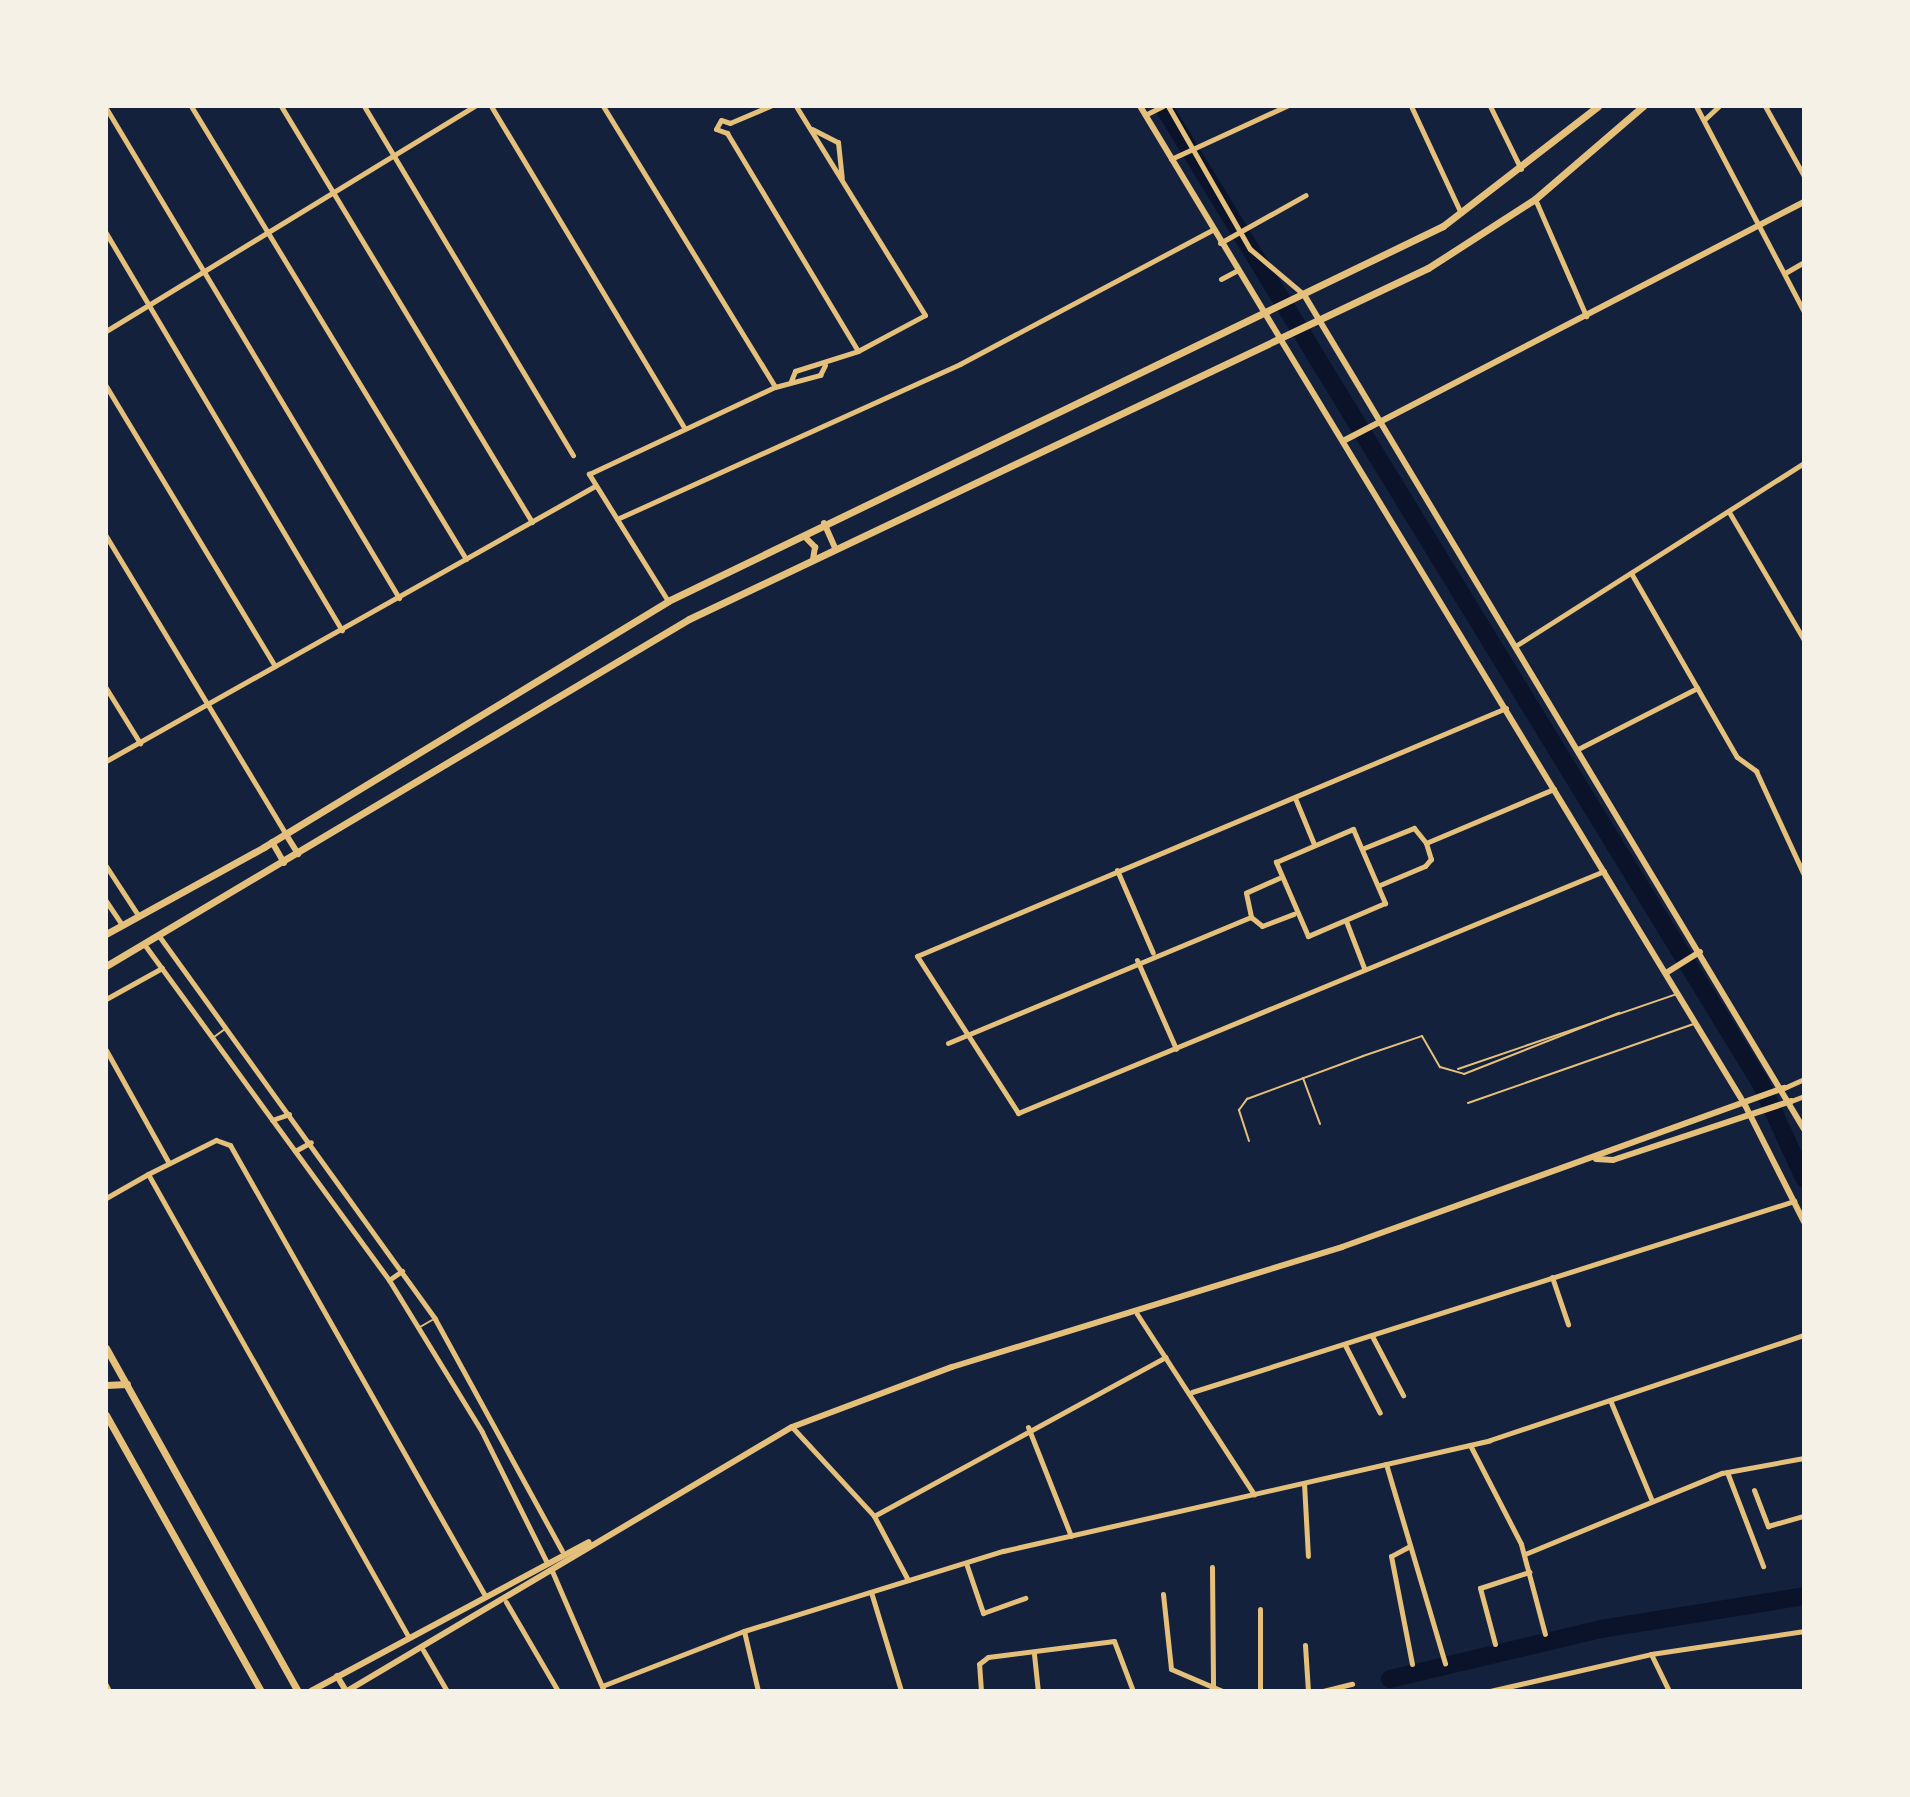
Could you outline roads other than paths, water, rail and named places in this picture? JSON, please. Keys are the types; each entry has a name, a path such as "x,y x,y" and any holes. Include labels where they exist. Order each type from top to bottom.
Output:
{"main road":[{"path":"106,934 272,842 668,601 824,523 1279,311 1461,213 1598,106"},
{"path":"106,966 284,863 689,619 1293,335 1428,268 1535,199 1643,106"},
{"path":"106,1348 106,1355"},
{"path":"106,1348 298,1691"},
{"path":"106,1385 127,1384"},
{"path":"106,1415 261,1691"}],"street":[{"path":"191,106 466,559"},
{"path":"281,106 532,522"},
{"path":"364,106 573,455"},
{"path":"106,331 475,106"},
{"path":"491,106 684,427"},
{"path":"603,106 775,387"},
{"path":"770,106 730,123 716,124 727,133 858,351"},
{"path":"791,381 795,371 825,365 858,351 925,315 796,106"},
{"path":"1140,106 1212,230 1222,241 1236,271 1345,440 1668,972 1695,1023 1749,1104 1804,1222"},
{"path":"1145,115 1166,106 1237,231 1257,258 1303,299 1375,422 1517,645 1784,1088 1804,1129"},
{"path":"1170,160 1286,106"},
{"path":"1411,106 1461,213"},
{"path":"1490,106 1521,169"},
{"path":"1696,106 1761,224 1804,312"},
{"path":"1705,119 1719,106"},
{"path":"1765,106 1804,176"},
{"path":"106,108 202,274 399,598"},
{"path":"727,133 730,123"},
{"path":"811,129 838,142 842,179"},
{"path":"1222,241 1306,195"},
{"path":"1535,199 1586,316"},
{"path":"1345,440 1804,202"},
{"path":"617,519 960,364 1212,230"},
{"path":"106,233 342,630"},
{"path":"1785,273 1804,262"},
{"path":"1221,279 1236,271"},
{"path":"668,601 595,486 591,471 775,387 820,375 825,365"},
{"path":"106,386 275,667"},
{"path":"1517,645 1804,463"},
{"path":"106,761 595,486"},
{"path":"1729,512 1804,640"},
{"path":"824,523 835,548"},
{"path":"800,535 815,547 813,560"},
{"path":"106,536 298,854"},
{"path":"1631,573 1737,757 1762,781 1804,875"},
{"path":"106,688 140,743"},
{"path":"1578,749 1697,688"},
{"path":"1507,708 917,956 963,1035 1018,1113 1604,871"},
{"path":"1426,843 1555,789"},
{"path":"1295,798 1314,844"},
{"path":"1364,848 1414,828 1426,843 1429,863 1380,885"},
{"path":"1353,829 1364,848 1385,903 1308,936 1294,914 1276,862 1353,829"},
{"path":"272,842 284,863"},
{"path":"106,866 137,916"},
{"path":"1117,870 1153,953"},
{"path":"1279,878 1246,893 1251,917 1262,926 1294,914"},
{"path":"106,901 123,924"},
{"path":"948,1043 1153,953 1251,917"},
{"path":"1346,921 1364,968"},
{"path":"151,940 162,968 275,1119 302,1147 395,1276 433,1320 560,1552"},
{"path":"151,940 287,1115 302,1147 395,1276 548,1560"},
{"path":"1668,972 1700,952"},
{"path":"1137,960 1176,1049"},
{"path":"106,999 162,968"},
{"path":"106,1050 169,1163"},
{"path":"337,1676 346,1691 423,1650 530,1587 591,1541 792,1427 952,1367 1137,1314 1596,1159 1749,1104 1804,1079"},
{"path":"1596,1159 1754,1114 1804,1096"},
{"path":"275,1119 287,1115"},
{"path":"106,1198 216,1140 236,1153 484,1594"},
{"path":"148,1174 408,1636"},
{"path":"1192,1392 1794,1201"},
{"path":"1552,1277 1568,1324"},
{"path":"1137,1314 1192,1392 1254,1494"},
{"path":"554,1570 603,1689 744,1631 908,1580 1071,1536 1470,1445 1804,1335"},
{"path":"1372,1336 1403,1395"},
{"path":"1345,1345 1380,1413"},
{"path":"874,1516 1028,1427 1166,1357"},
{"path":"1610,1400 1652,1501"},
{"path":"792,1427 874,1516 908,1580"},
{"path":"1028,1427 1071,1536"},
{"path":"1470,1445 1525,1554 1545,1634"},
{"path":"1525,1554 1727,1472 1804,1458"},
{"path":"1386,1464 1445,1663"},
{"path":"1727,1472 1763,1566"},
{"path":"1304,1483 1308,1556"},
{"path":"1754,1490 1768,1526 1804,1516"},
{"path":"311,1691 560,1552 591,1541"},
{"path":"1410,1546 1391,1556 1412,1664"},
{"path":"966,1563 983,1613 1025,1598"},
{"path":"1212,1567 1213,1688"},
{"path":"1495,1644 1480,1588 1529,1572"},
{"path":"523,1574 530,1587"},
{"path":"871,1592 901,1691"},
{"path":"1163,1594 1171,1669 1222,1691"},
{"path":"506,1602 558,1691"},
{"path":"1260,1609 1260,1691"},
{"path":"744,1631 758,1691"},
{"path":"1490,1691 1651,1654 1804,1631"},
{"path":"981,1691 982,1660 1114,1641 1133,1691"},
{"path":"1305,1645 1308,1691"},
{"path":"423,1650 447,1691"},
{"path":"1034,1654 1038,1691"},
{"path":"1651,1654 1669,1691"},
{"path":"1323,1691 1352,1684"},
{"path":"106,1685 109,1691"}],"lane":[{"path":"1457,1070 1678,994"},
{"path":"1249,1141 1241,1104 1303,1078 1422,1036 1440,1067 1457,1070 1511,1058 1619,1013"},
{"path":"1468,1103 1695,1023"},
{"path":"215,1036 223,1030"},
{"path":"1303,1078 1320,1124"},
{"path":"421,1327 433,1320"}],"waterway":[{"path":"1163,106 1760,1082 1804,1178"},
{"path":"1390,1679 1601,1629 1804,1596"}]}
